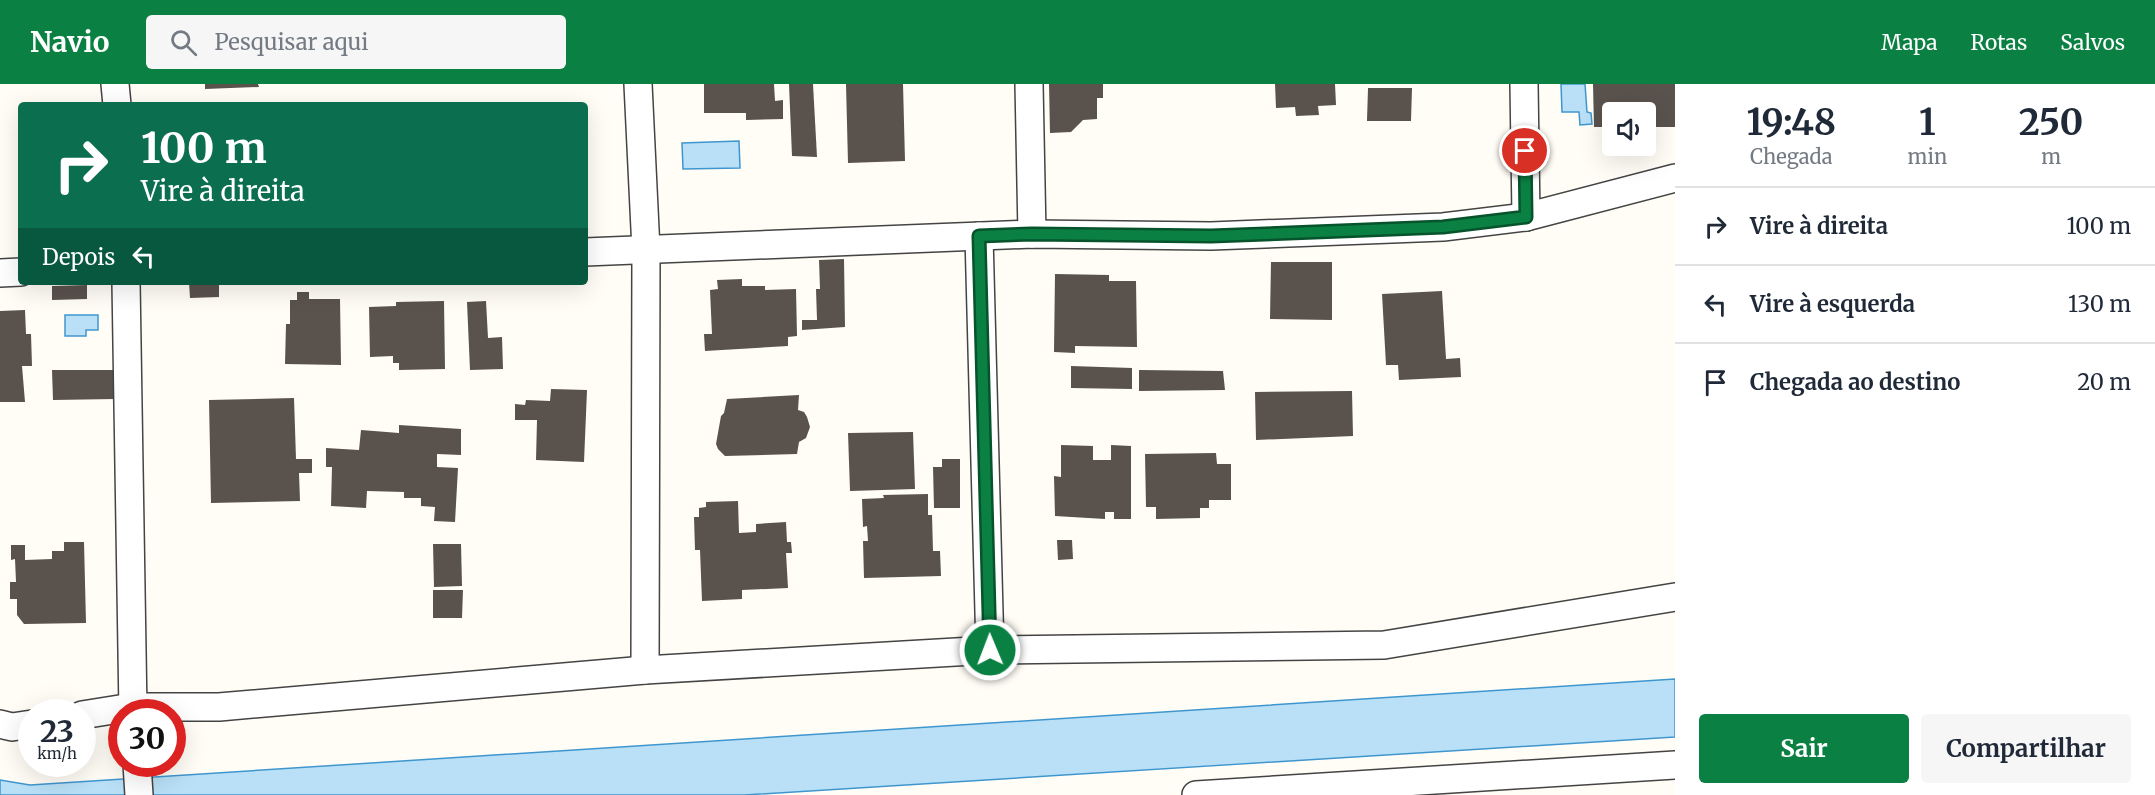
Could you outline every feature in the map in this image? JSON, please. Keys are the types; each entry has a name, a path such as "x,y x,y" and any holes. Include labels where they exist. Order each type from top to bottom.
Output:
{"street":[{"path":"116,84 117,102"},
{"path":"638,84 646,250 645,670"},
{"path":"1029,84 1032,234"},
{"path":"1524,84 1526,217"},
{"path":"588,252 1032,234 1211,236 1443,227 1526,217 1675,178"},
{"path":"979,236 990,650"},
{"path":"0,273 18,272"},
{"path":"126,285 133,699"},
{"path":"186,709 219,708 645,670 990,650 1384,645 1675,597"},
{"path":"0,724 18,726"},
{"path":"1196,795 1567,783 1675,765"},
{"path":"137,777 139,795"}],"water":[{"path":"1561,84 1585,84 1587,112 1591,113 1592,124 1580,125 1579,112 1562,112"},
{"path":"739,141 740,168 683,169 682,143"},
{"path":"65,315 98,315 98,330 86,330 86,336 65,336"},
{"path":"1675,679 1675,737 744,795 0,795 0,780 30,785 186,777 186,775"}],"building":[{"path":"205,84 258,84 259,87 205,89"},
{"path":"704,84 774,84 775,101 783,100 783,119 746,120 746,113 704,113"},
{"path":"789,84 813,84 817,157 792,156"},
{"path":"846,84 903,84 905,161 848,163"},
{"path":"1049,84 1103,84 1103,98 1097,98 1097,119 1083,120 1071,132 1050,133"},
{"path":"1275,84 1335,84 1336,105 1318,106 1319,115 1296,116 1295,107 1276,108"},
{"path":"1593,84 1675,84 1675,127 1656,127 1656,102 1602,102 1602,127 1594,127"},
{"path":"1368,88 1412,88 1411,121 1367,121"},
{"path":"844,259 845,327 802,330 802,320 817,320 816,289 820,289 819,260"},
{"path":"1271,262 1332,262 1332,320 1270,319"},
{"path":"1055,274 1109,275 1109,281 1136,281 1137,347 1075,346 1075,353 1054,352"},
{"path":"742,279 742,286 765,286 765,290 796,289 797,336 788,337 788,346 705,351 704,334 712,334 710,290 718,289 717,280"},
{"path":"87,285 87,299 52,300 52,286"},
{"path":"189,285 219,285 219,297 190,298"},
{"path":"1442,291 1446,359 1460,358 1461,377 1399,380 1398,365 1386,365 1382,294"},
{"path":"297,292 309,292 309,299 340,299 341,365 285,364 286,324 290,324 290,300 297,300"},
{"path":"444,301 445,369 399,370 399,363 393,363 393,356 370,357 369,307 396,306 396,302"},
{"path":"486,301 488,338 502,337 503,369 470,370 467,302"},
{"path":"25,310 26,334 31,334 32,366 22,366 25,402 0,402 0,311"},
{"path":"1071,366 1132,368 1132,389 1071,388"},
{"path":"52,370 114,370 115,399 53,400"},
{"path":"1139,370 1223,371 1225,390 1139,391"},
{"path":"551,389 587,390 584,462 536,460 537,420 515,420 515,404 525,405 526,400 550,401"},
{"path":"1352,391 1353,436 1256,440 1255,392"},
{"path":"799,395 798,410 804,412 810,427 806,438 799,442 797,454 725,456 718,449 716,444 721,416 724,413 727,399"},
{"path":"294,398 296,459 312,459 312,473 299,473 300,501 211,503 209,400"},
{"path":"399,425 461,429 461,455 437,454 437,467 458,468 455,522 434,521 435,507 421,506 421,498 404,498 404,492 367,491 366,508 331,506 332,467 326,467 326,448 359,450 361,430 399,433"},
{"path":"913,432 915,489 850,491 848,433"},
{"path":"1061,445 1093,446 1093,460 1111,460 1111,445 1131,446 1131,519 1114,519 1114,512 1105,512 1105,519 1055,516 1054,476 1061,477"},
{"path":"1216,453 1217,464 1231,464 1231,500 1209,500 1209,508 1200,508 1200,518 1156,519 1156,507 1146,507 1145,454"},
{"path":"942,459 960,459 960,508 934,508 933,467 942,467"},
{"path":"928,494 928,515 932,515 933,551 940,551 941,576 864,578 863,541 868,541 867,526 863,527 862,499 884,498 883,495"},
{"path":"738,501 739,533 756,532 756,524 786,522 787,542 791,542 792,553 786,553 788,588 742,590 742,599 702,601 700,550 695,550 694,517 699,517 699,508 706,507 706,502"},
{"path":"1057,540 1072,540 1073,559 1058,560"},
{"path":"64,542 84,542 86,623 24,624 17,615 17,599 10,599 10,582 16,582 15,559 11,560 11,545 25,545 25,560 52,559 52,551 64,551"},
{"path":"433,544 461,544 462,586 434,587"},
{"path":"433,590 463,590 462,618 433,618"}],"route":[{"path":"990,650 979,236 1032,234 1211,236 1443,227 1526,217 1525,151"}]}
